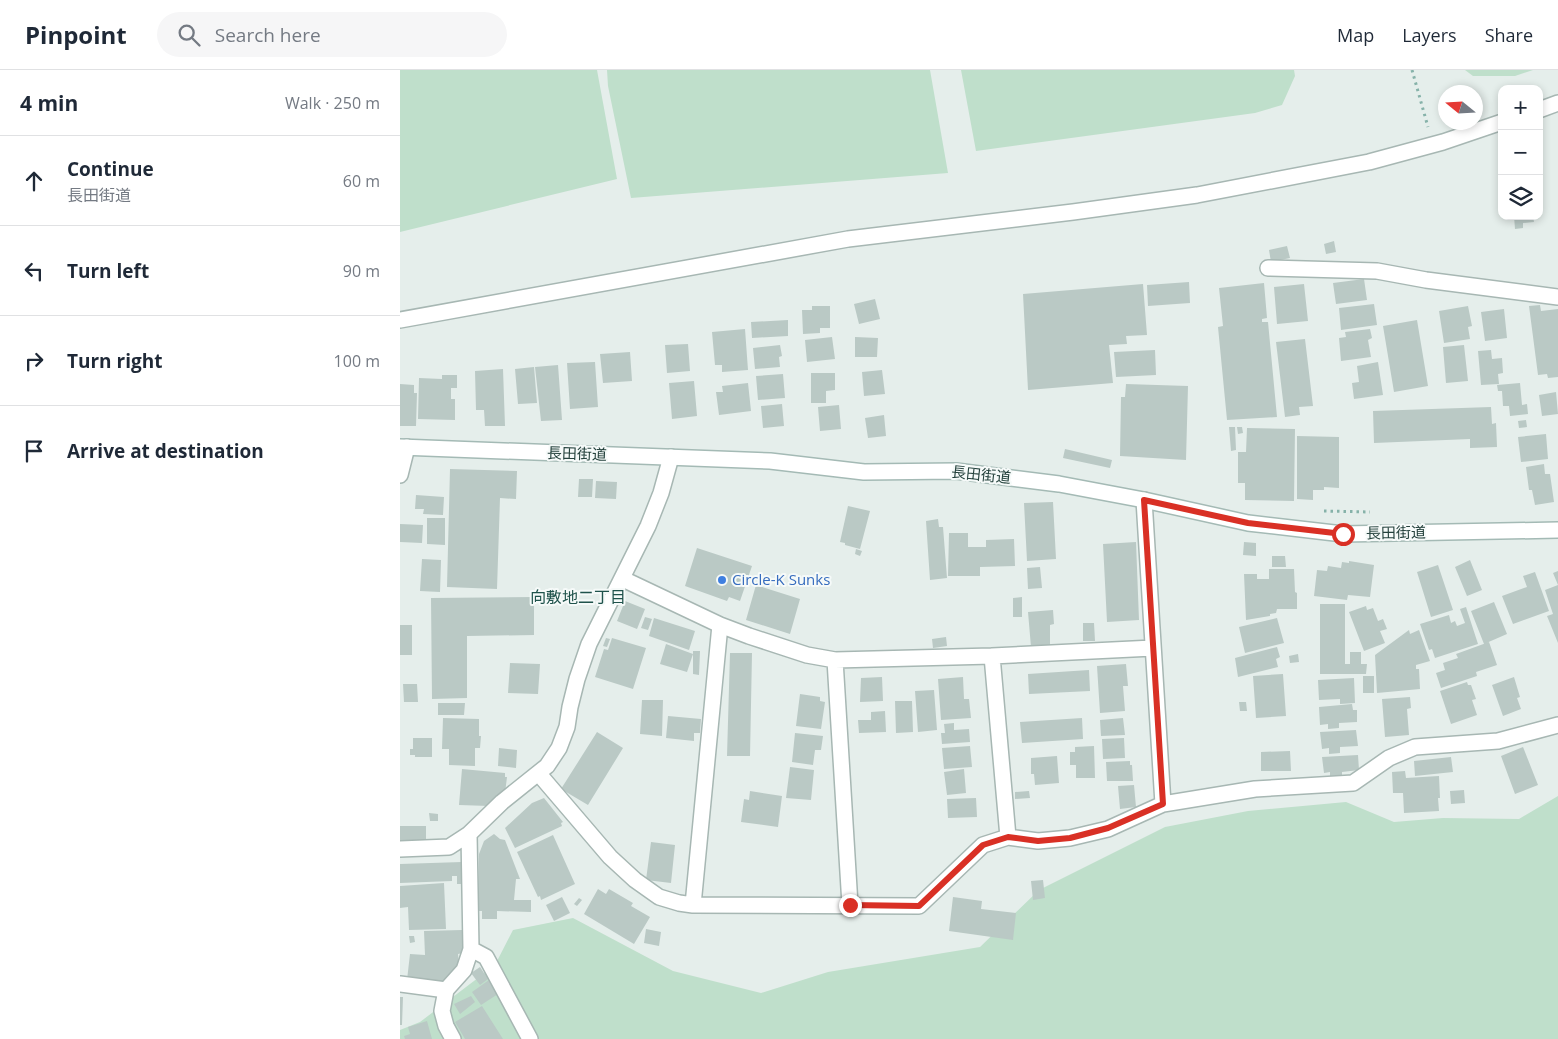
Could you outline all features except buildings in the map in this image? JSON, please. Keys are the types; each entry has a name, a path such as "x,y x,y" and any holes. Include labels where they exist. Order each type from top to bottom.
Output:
{"street":[{"path":"1543,109 1558,103"},
{"path":"400,320 848,239 1197,195 1369,162 1443,142 1498,123"},
{"path":"1268,268 1377,271 1426,280 1558,297"},
{"path":"400,475 403,447"},
{"name":"長田街道","path":"403,447 770,461 864,472 956,471 1059,484 1144,500 1248,523 1343,534 1558,530"},
{"path":"400,849 449,847 469,834 502,802 548,766 559,748 567,727 577,679 589,644 622,579 661,493 671,457"},
{"path":"1144,500 1163,804"},
{"path":"622,579 720,625 807,655 836,660 992,656 1153,648"},
{"path":"692,905 720,625"},
{"path":"992,656 1008,837"},
{"path":"836,660 850,905"},
{"path":"539,774 610,857 635,880 659,897 692,905 919,906 983,845 1008,837 1038,841 1070,838 1108,828 1163,804 1255,790 1354,783 1389,758 1415,747 1498,741 1558,726"},
{"path":"453,1039 446,1026 442,1010 446,990 464,970 471,949 469,834"},
{"path":"471,949 486,957 530,1039"},
{"path":"400,984 446,990"}],"path":[{"path":"1412,70 1431,134 1443,142"}],"green space":[{"path":"400,70 597,70 617,179 400,232"},
{"path":"607,70 930,70 948,173 631,198 608,86"},
{"path":"961,70 1294,70 1295,76 1282,105 1255,113 976,151"},
{"path":"1465,70 1533,70 1515,76 1473,76"},
{"path":"1558,796 1558,1039 400,1039 400,1030 420,1022 495,965 513,930 573,918 673,971 761,993 828,972 980,947 1039,890 1165,827 1248,811 1346,802 1394,822 1443,818 1519,819"}],"place":[{"name":"Circle-K Sunks","path":"722,580"}],"district":[{"name":"向敷地二丁目","path":"578,597"}],"route":[{"path":"850,905 919,906 983,845 1008,837 1038,841 1070,838 1108,828 1163,804 1144,500 1248,523 1343,534"}]}
